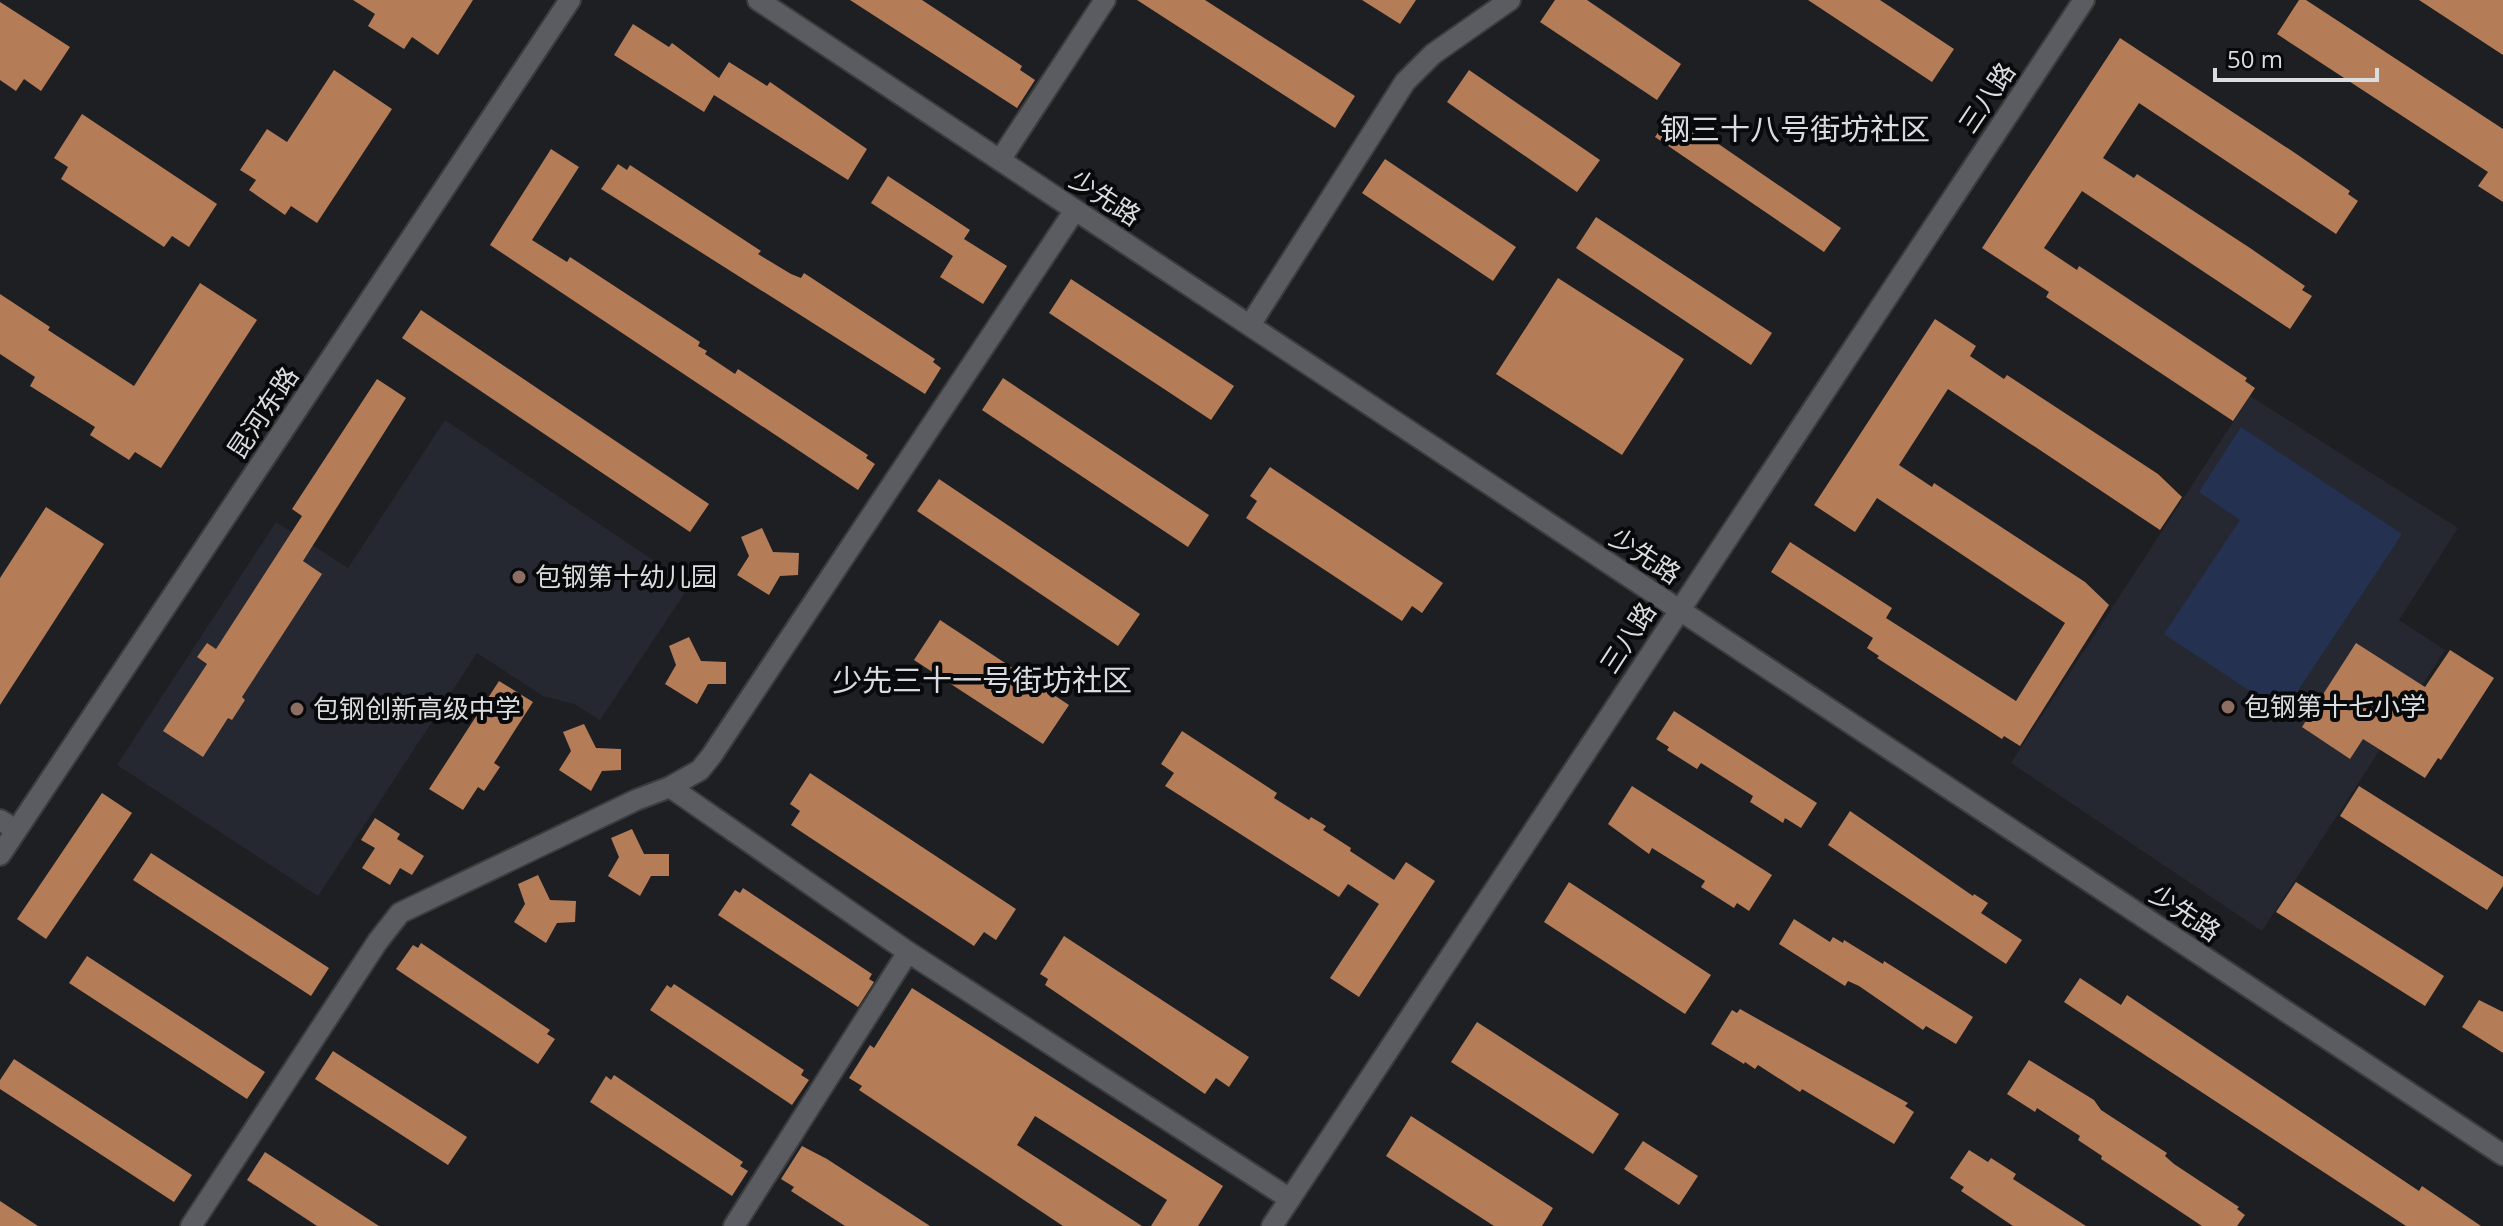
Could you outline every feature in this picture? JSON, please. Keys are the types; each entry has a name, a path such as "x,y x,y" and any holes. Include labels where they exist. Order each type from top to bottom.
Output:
{"street":[{"name":"昆河东路","path":"0,855 8,825 570,0"},
{"name":"少先路","path":"758,0 2503,1155"},
{"path":"1000,160 1105,0"},
{"path":"1250,325 1405,82 1433,54 1510,0"},
{"name":"三八路","path":"1272,1226 2084,0"},
{"path":"191,1226 378,941 400,913 670,787 700,770 1075,210"},
{"path":"670,787 908,952 1290,1199"},
{"path":"734,1226 908,952"}],"shaded area":[{"name":"包钢第十七小学","path":"2250,396 2458,528 2399,620 2445,650 2262,931 2011,763"},
{"path":"445,420 690,585 600,720 574,704 543,696 477,653 318,896 117,765 276,522 348,568"},
{"path":"2241,427 2402,534 2283,713 2164,634 2240,520 2199,492"}],"building":[{"path":"353,0 473,0 438,55 412,37 404,49 368,26 375,14"},
{"path":"850,0 922,0 1022,66 1020,70 1035,80 1017,108"},
{"path":"1137,0 1205,0 1355,96 1335,128"},
{"path":"1362,0 1416,0 1400,24"},
{"path":"1555,0 1587,0 1681,64 1657,100 1540,22"},
{"path":"1808,0 1880,0 1954,49 1932,82"},
{"path":"2299,0 2306,0 2503,129 2503,202 2478,186 2488,172 2277,34"},
{"path":"2419,0 2503,0 2503,55"},
{"path":"0,2 70,47 41,91 24,79 16,91 0,80"},
{"path":"633,24 669,47 672,43 719,78 729,62 767,86 770,82 867,149 848,180 714,95 704,112 614,55"},
{"path":"2120,38 2295,153 2350,191 2348,194 2358,201 2336,234 2139,103 2103,158 2134,178 2137,174 2250,248 2305,286 2302,290 2312,296 2290,329 2082,191 2044,248 2077,270 2079,266 2247,378 2245,381 2255,388 2233,421 2046,297 2049,292 1982,248"},
{"path":"334,70 392,109 317,223 291,206 285,215 249,190 256,180 240,170 267,129 287,142"},
{"path":"1469,70 1600,160 1577,192 1447,102"},
{"path":"1672,112 1841,228 1824,252 1655,137"},
{"path":"82,114 217,204 189,247 172,236 164,247 61,179 68,167 54,158"},
{"path":"551,149 579,167 532,240 567,262 570,257 700,342 698,346 707,351 705,354 735,374 738,369 868,455 866,458 875,464 858,490 490,245"},
{"path":"1385,159 1516,247 1493,281 1362,193"},
{"path":"618,164 627,170 630,165 761,251 758,254 791,274 801,278 804,273 935,359 933,362 941,368 925,394 601,189"},
{"path":"888,176 970,230 964,239 1007,266 983,304 940,277 953,256 871,203"},
{"path":"1596,217 1772,333 1751,365 1576,248"},
{"path":"1558,278 1684,359 1622,455 1496,374"},
{"path":"1071,279 1234,386 1211,420 1049,313"},
{"path":"200,283 257,320 161,468 135,452 129,460 90,435 95,427 30,386 35,377 0,354 0,294 50,327 48,330 134,386"},
{"path":"421,310 709,504 690,532 402,338"},
{"path":"1935,319 1976,346 1970,356 2004,379 2007,375 2158,474 2182,497 2160,530 1948,389 1899,465 1932,487 1934,483 2085,582 2109,605 2020,746 2004,736 2002,739 1877,658 1879,656 1867,648 1873,638 1771,572 1790,542 1892,608 1886,618 2016,701 2065,623 1877,498 1855,532 1814,505"},
{"path":"1003,378 1209,515 1188,547 982,410"},
{"path":"377,379 406,398 303,561 322,574 242,697 245,700 232,720 228,718 203,757 163,731 207,664 197,657 207,643 216,649 302,516 292,509"},
{"path":"1270,467 1443,583 1422,613 1412,606 1402,621 1246,518 1257,501 1250,496"},
{"path":"939,479 1140,614 1118,646 917,511"},
{"path":"46,507 104,544 0,705 0,578"},
{"path":"762,528 773,552 799,553 798,575 780,576 769,595 737,575 749,556 741,537"},
{"path":"940,620 1069,705 1043,744 914,660"},
{"path":"689,637 701,661 726,662 726,684 708,684 697,704 665,684 676,665 669,646"},
{"path":"2356,643 2425,687 2450,650 2494,678 2441,760 2438,758 2425,778 2363,739 2350,759 2302,727"},
{"path":"499,681 533,702 494,763 500,767 484,791 478,787 463,810 429,789"},
{"path":"1674,711 1817,803 1801,828 1785,818 1783,823 1750,802 1753,796 1701,763 1697,769 1667,750 1669,747 1656,739"},
{"path":"584,724 596,748 621,749 621,770 602,771 591,791 559,770 571,751 563,732"},
{"path":"1182,731 1277,793 1274,798 1309,820 1311,817 1326,826 1323,830 1394,880 1406,862 1435,881 1359,997 1330,978 1379,904 1348,884 1339,897 1165,786 1174,773 1161,764"},
{"path":"810,773 1016,909 996,940 984,932 974,946 791,825 800,811 790,804"},
{"path":"1632,786 1772,875 1749,911 1737,903 1734,908 1701,887 1705,881 1652,848 1649,854 1608,824"},
{"path":"2359,786 2503,877 2503,886 2487,910 2340,816"},
{"path":"102,793 132,813 46,939 17,919"},
{"path":"1850,811 1973,896 1988,903 1981,913 2022,940 2006,964 1828,845"},
{"path":"375,818 400,834 397,839 424,856 412,875 400,868 390,885 362,868 375,848 361,840"},
{"path":"632,829 644,854 669,854 669,876 651,876 640,896 608,876 619,857 611,838"},
{"path":"151,853 329,968 311,996 133,880"},
{"path":"538,875 550,900 576,901 575,922 557,923 546,943 514,922 525,904 518,884"},
{"path":"1569,882 1711,975 1685,1014 1544,922"},
{"path":"2296,882 2444,976 2425,1006 2276,912"},
{"path":"743,888 872,974 869,979 874,982 858,1007 718,915 735,890 740,893"},
{"path":"1794,919 1830,942 1833,937 1843,943 1844,940 1883,964 1884,961 1973,1017 1956,1044 1926,1026 1923,1030 1859,986 1848,981 1845,986 1779,944"},
{"path":"1064,936 1249,1057 1229,1087 1216,1078 1205,1094 1045,985 1048,979 1040,974"},
{"path":"421,943 550,1030 547,1034 555,1039 538,1064 396,969 413,945 418,948"},
{"path":"87,956 265,1072 247,1099 69,983"},
{"path":"2080,978 2121,1005 2127,995 2419,1191 2422,1186 2481,1226 2406,1226 2064,1002"},
{"path":"674,984 804,1070 801,1075 809,1080 792,1105 650,1010 667,985 671,988"},
{"path":"912,988 1223,1186 1198,1226 1151,1226 1167,1200 1035,1116 1017,1145 1142,1226 1063,1226 859,1090 862,1086 849,1078 870,1045 874,1048"},
{"path":"2479,1000 2503,1012 2503,1053 2462,1027"},
{"path":"1740,1009 1908,1103 1905,1106 1914,1112 1894,1144 1802,1089 1800,1092 1758,1065 1755,1069 1711,1044 1732,1010 1737,1013"},
{"path":"1477,1022 1619,1114 1593,1154 1451,1062"},
{"path":"333,1051 467,1137 448,1165 315,1079"},
{"path":"14,1059 192,1175 174,1202 0,1089 0,1080"},
{"path":"2029,1060 2094,1100 2101,1110 2167,1153 2165,1156 2174,1164 2239,1207 2237,1209 2245,1215 2237,1226 2202,1226 2101,1159 2102,1156 2078,1140 2080,1136 2037,1108 2035,1112 2007,1094"},
{"path":"614,1075 743,1162 740,1166 748,1171 732,1196 590,1102 606,1076 611,1080"},
{"path":"1411,1116 1553,1208 1542,1226 1494,1226 1386,1156"},
{"path":"1643,1141 1698,1176 1679,1205 1624,1169"},
{"path":"802,1146 930,1226 845,1226 791,1191 794,1187 781,1179"},
{"path":"1969,1150 1988,1162 1991,1158 2016,1174 2013,1179 2086,1226 2013,1226 1961,1191 1964,1187 1950,1178"},
{"path":"265,1152 379,1226 317,1226 247,1180"},
{"path":"0,1201 38,1226 0,1226"}],"place":[{"name":"包钢第十幼儿园","path":"519,577"},
{"name":"包钢第十七小学","path":"2228,707"},
{"name":"包钢创新高级中学","path":"297,709"}],"district":[{"name":"钢三十八号街坊社区","path":"1795,130"},
{"name":"少先三十一号街坊社区","path":"982,681"}]}
